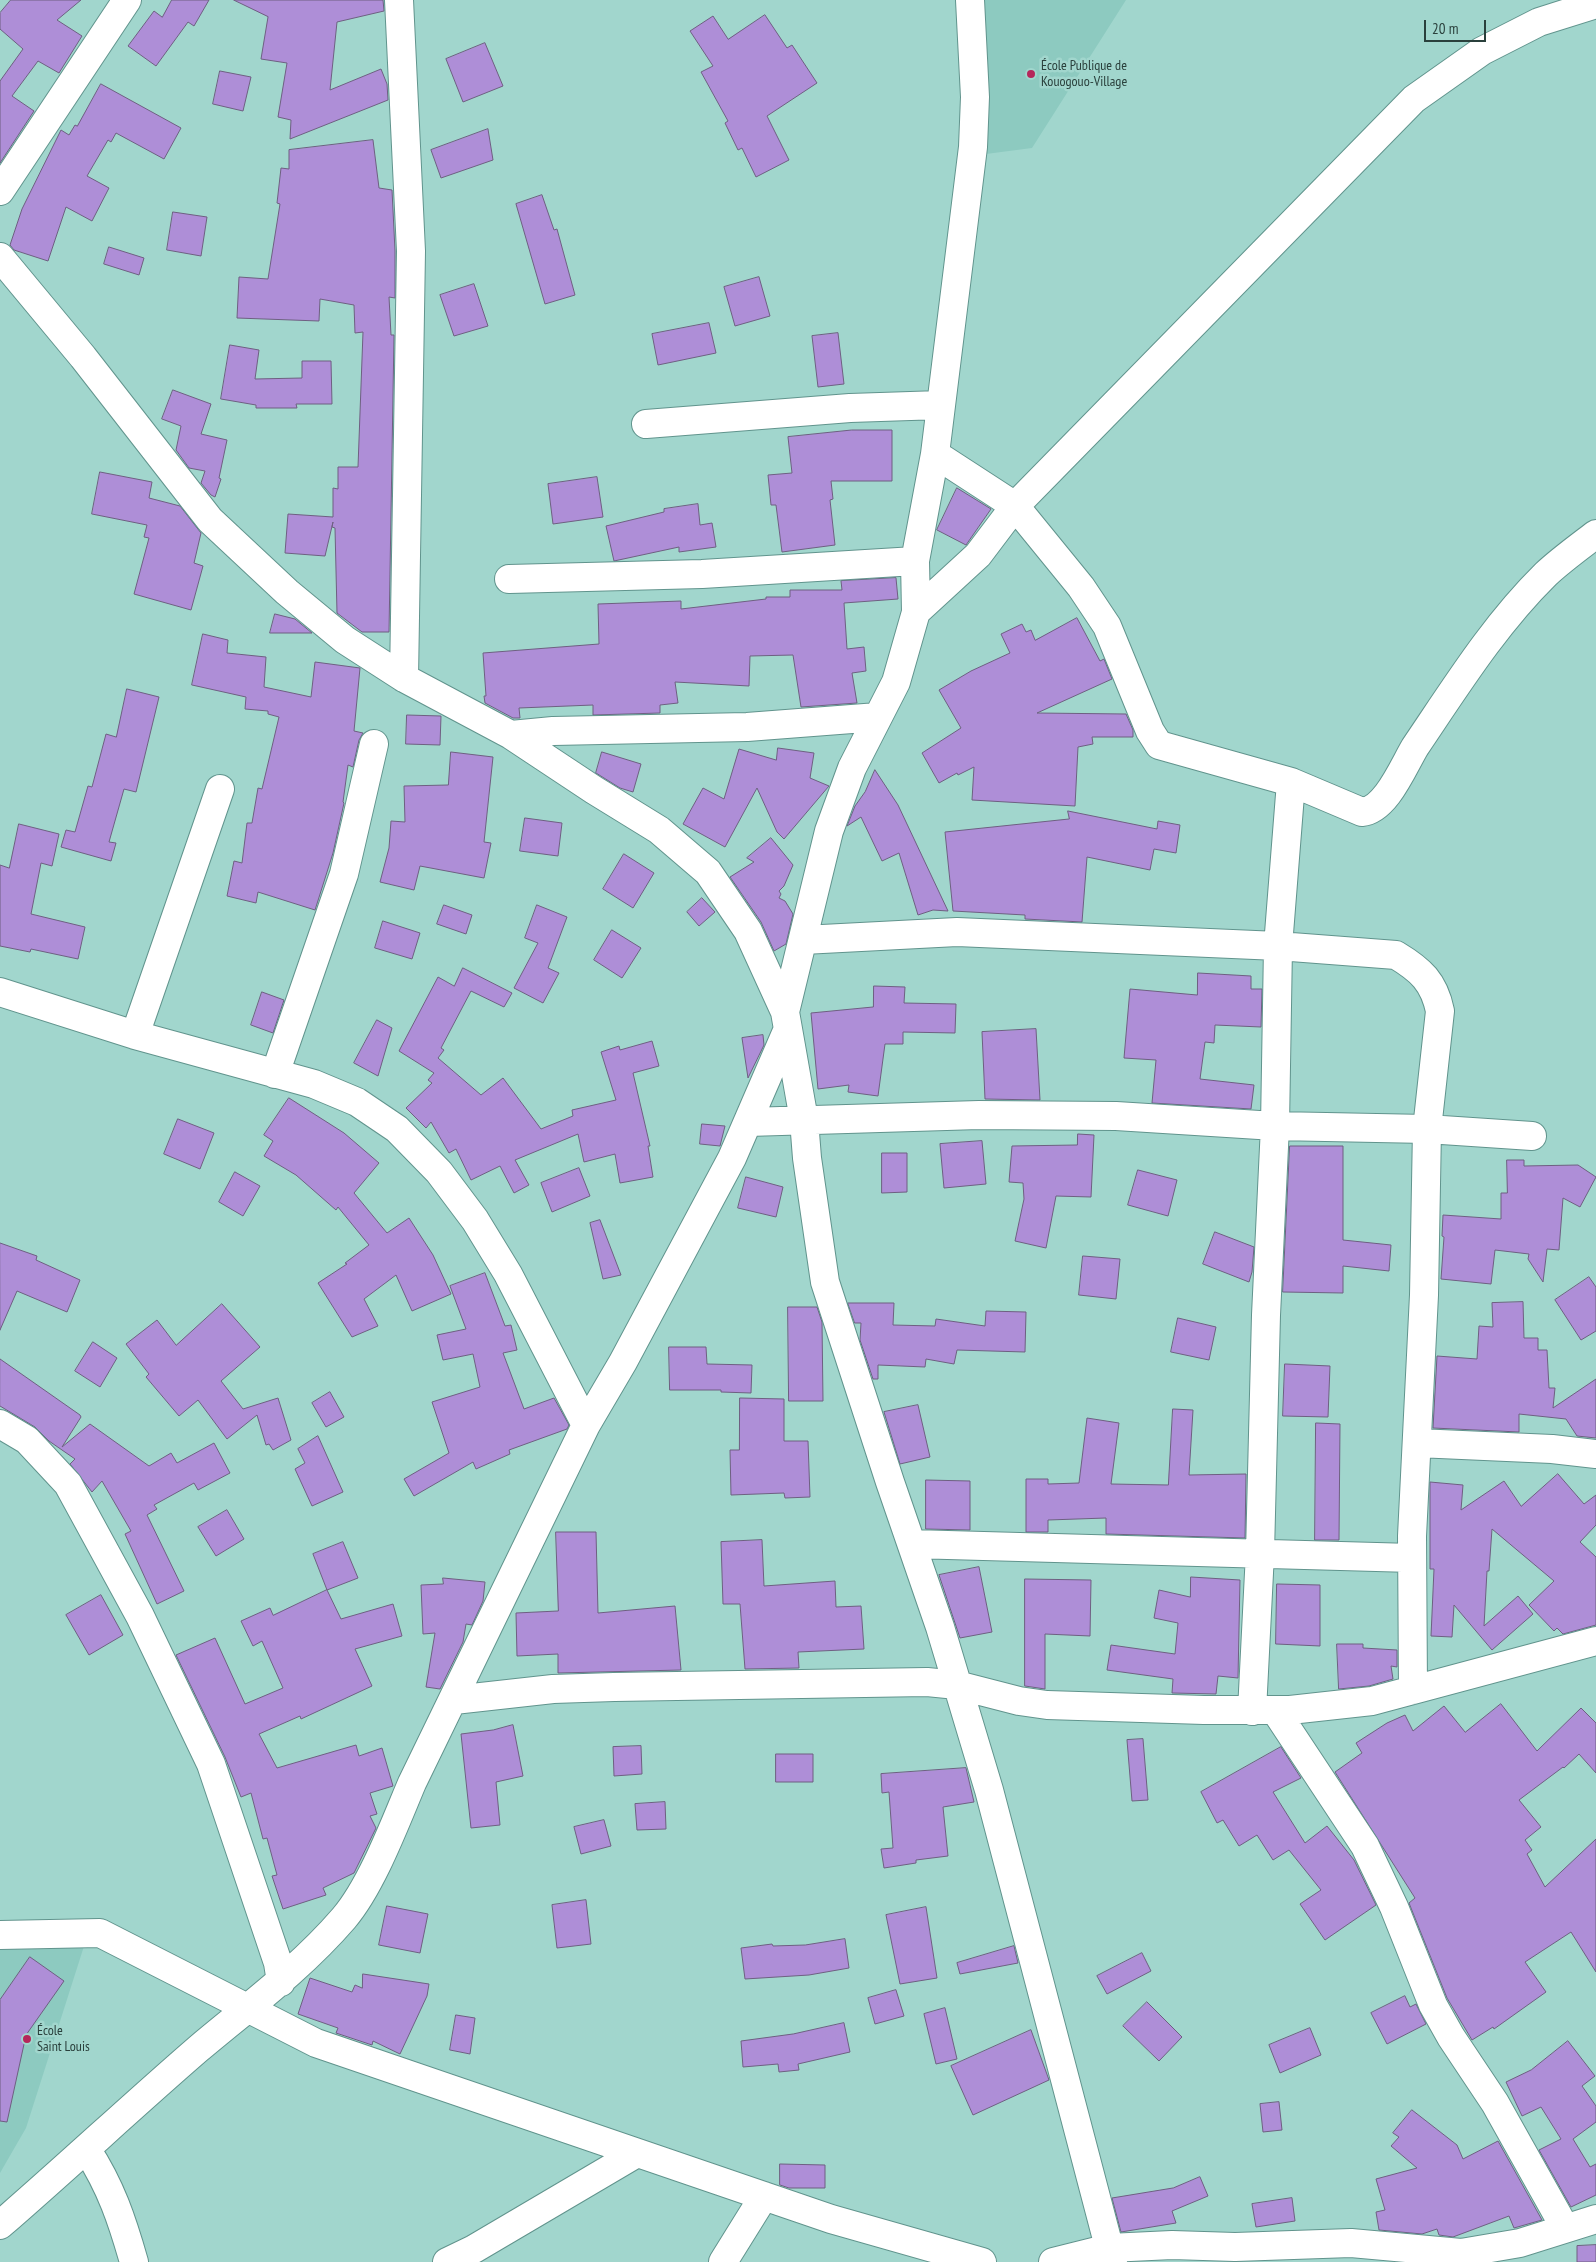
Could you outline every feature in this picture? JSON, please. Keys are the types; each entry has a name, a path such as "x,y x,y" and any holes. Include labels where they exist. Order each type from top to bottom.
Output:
{"street":[{"path":"0,191 127,0"},
{"path":"399,0 405,94 412,278 404,678"},
{"path":"0,2225 246,2008 281,1982 345,1917 390,1838 412,1783 586,1425 623,1362 732,1158 748,1122 786,1022 829,831 852,768 896,682 916,612 914,562 935,454 973,147 974,97 970,0"},
{"path":"916,612 978,556 1015,506 1414,99 1482,51 1539,22 1596,4"},
{"path":"0,257 83,357 210,520 287,592 345,640 404,678 511,735 659,830 708,872 748,931 786,1022 804,1120 807,1158 825,1282 840,1334 912,1544 957,1685 1011,1870 1111,2255"},
{"path":"646,424 850,408 941,405"},
{"path":"935,454 1015,506 1081,587 1107,626 1150,731 1159,746 1291,782 1362,812 1370,812 1377,808 1456,686 1511,612 1546,574 1596,534"},
{"path":"509,580 702,574 914,562"},
{"path":"511,735 553,731 747,728 878,717"},
{"path":"275,1074 344,874 374,744"},
{"path":"1291,782 1278,946 1275,1126 1266,1315 1260,1553 1263,1710 1364,1846 1394,1907 1433,2005 1451,2037 1495,2103 1566,2228"},
{"path":"135,1036 220,789"},
{"path":"803,940 957,932 1278,946 1396,955 1411,964 1428,979 1436,992 1440,1011 1427,1129 1424,1295 1412,1558 1414,1690"},
{"path":"0,992 135,1036 314,1084 356,1102 397,1128 439,1172 474,1220 508,1274 586,1425"},
{"path":"748,1122 979,1115 1116,1116 1275,1126 1427,1129 1532,1136"},
{"path":"0,1424 27,1440 68,1484 140,1616 211,1764 278,1964 281,1982"},
{"path":"1417,1443 1596,1454"},
{"path":"912,1544 1412,1558"},
{"path":"454,1700 553,1689 614,1686 686,1687 832,1682 927,1682 957,1685 1019,1701 1047,1705 1263,1710 1334,1707 1372,1701 1495,1666 1596,1641"},
{"path":"0,1935 100,1933 316,2043 831,2219 982,2262"},
{"path":"87,2150 104,2176 119,2210 134,2262"},
{"path":"447,2262 474,2249 636,2153"},
{"path":"723,2262 764,2196"},
{"path":"1053,2262 1172,2245 1235,2248 1351,2243 1461,2253 1520,2253 1566,2228 1596,2218"}],"shaded area":[{"name":"École Publique de Kouogouo-Village","path":"982,0 1126,0 1032,148 986,154"},
{"name":"École Saint Louis","path":"85,1943 26,2128 0,2173 0,1949"}],"building":[{"path":"11,0 81,0 57,20 82,36 59,73 38,61 12,96 34,111 0,163 0,81 23,49 0,29 0,13"},
{"path":"172,0 209,0 194,26 188,22 156,66 128,46 154,11 162,17"},
{"path":"234,0 383,0 384,11 337,22 330,90 381,69 387,84 388,100 290,139 291,120 278,117 287,63 261,59 268,17"},
{"path":"765,15 787,48 792,45 817,83 767,116 789,160 756,177 742,148 738,150 725,123 728,121 701,72 713,66 690,31 713,16 728,39"},
{"path":"485,43 503,86 463,102 446,59"},
{"path":"220,71 251,77 243,111 213,104"},
{"path":"101,84 181,128 164,159 116,133 111,142 108,140 87,176 109,188 92,221 66,207 48,261 14,250 10,245 22,209 61,130 69,135 75,125 77,126"},
{"path":"488,129 493,160 441,178 431,150"},
{"path":"373,140 379,188 392,190 395,251 395,298 389,297 391,335 394,335 389,632 362,632 337,613 335,528 332,527 333,522 325,556 285,553 288,514 333,517 333,488 338,489 338,467 358,467 363,332 355,333 354,305 320,299 319,321 237,318 239,277 268,279 280,204 277,203 281,168 289,169 289,150"},
{"path":"542,195 554,230 557,229 575,295 545,304 516,204"},
{"path":"173,212 207,217 201,256 167,250"},
{"path":"109,247 144,258 139,275 104,264"},
{"path":"759,277 770,316 735,326 724,287"},
{"path":"474,284 488,326 454,336 440,295"},
{"path":"709,323 716,353 658,365 652,334"},
{"path":"838,333 844,384 818,387 812,336"},
{"path":"230,345 259,350 255,379 302,378 302,361 331,361 332,404 296,404 297,408 256,408 256,405 221,399"},
{"path":"173,390 211,404 201,434 227,440 219,478 221,479 215,497 201,483 205,471 189,468 176,450 181,426 162,419"},
{"path":"852,430 892,430 892,481 831,481 833,499 830,500 835,545 782,552 776,505 771,505 768,475 792,473 788,437"},
{"path":"100,472 152,482 149,498 180,506 201,533 194,563 203,566 191,610 134,594 149,538 144,537 147,525 92,514"},
{"path":"597,477 603,517 553,524 548,484"},
{"path":"957,488 991,509 966,545 937,530"},
{"path":"698,504 700,525 712,523 716,547 679,552 679,547 614,561 606,526 664,512 664,509"},
{"path":"896,578 898,599 844,603 847,649 864,647 866,671 852,673 857,703 801,707 793,655 750,656 749,686 675,682 678,703 660,705 660,713 593,715 593,705 519,708 520,718 513,718 485,703 483,653 599,644 598,604 681,601 681,609 766,599 766,597 790,597 790,590 842,590 841,581"},
{"path":"275,614 295,619 312,633 270,633"},
{"path":"1077,618 1100,661 1104,659 1112,679 1037,713 1126,714 1133,730 1133,737 1092,737 1093,744 1078,747 1075,806 972,800 974,767 958,775 957,773 939,783 922,753 961,728 939,690 971,671 1010,653 1001,634 1022,624 1026,632 1031,630 1035,640"},
{"path":"203,634 228,640 227,653 266,657 264,687 311,697 315,662 360,668 354,731 363,733 359,740 353,767 348,765 344,803 333,853 315,910 258,892 256,903 227,896 234,861 242,863 247,823 252,823 258,788 262,789 279,717 268,714 268,711 245,709 246,697 192,685"},
{"path":"127,689 159,697 136,792 124,789 109,842 116,843 111,861 61,847 66,830 75,832 88,786 92,787 106,734 116,737"},
{"path":"407,715 441,716 440,745 406,744"},
{"path":"778,748 814,753 810,778 829,786 784,839 777,832 757,788 725,847 683,824 703,788 724,799 739,749 776,760"},
{"path":"451,752 493,757 484,842 491,843 484,878 420,866 414,890 380,882 389,848 391,821 405,822 404,786 448,785"},
{"path":"602,752 641,764 633,792 620,788 596,773"},
{"path":"875,770 898,805 948,911 933,910 918,915 899,853 882,861 861,817 847,826 855,806 865,792"},
{"path":"1068,811 1157,829 1158,821 1180,825 1176,853 1154,849 1150,870 1087,857 1082,922 1025,919 1025,915 953,911 945,832 1069,819"},
{"path":"525,818 562,823 558,856 520,851"},
{"path":"19,824 59,834 52,866 41,863 31,914 85,927 78,959 31,949 30,952 0,946 0,865 9,868"},
{"path":"771,838 793,865 784,886 779,891 781,894 779,898 785,901 793,914 786,944 774,951 761,922 730,877 754,862 747,858"},
{"path":"624,854 654,873 633,908 603,889"},
{"path":"702,898 715,912 699,926 687,912"},
{"path":"444,905 472,915 466,934 437,924"},
{"path":"537,905 567,917 548,968 559,973 543,1003 514,988 538,943 525,938"},
{"path":"383,921 420,933 412,959 375,948"},
{"path":"612,930 641,948 622,978 594,960"},
{"path":"463,968 512,993 504,1007 471,991 441,1048 444,1050 438,1058 481,1095 503,1078 541,1129 573,1116 572,1110 616,1100 601,1052 619,1046 620,1050 652,1041 659,1066 633,1073 650,1146 648,1146 653,1177 620,1183 615,1154 584,1162 578,1134 515,1160 529,1185 514,1193 500,1166 471,1180 456,1149 449,1153 431,1122 426,1128 406,1108 432,1083 428,1080 434,1073 399,1051 438,977 454,986"},
{"path":"1198,973 1251,976 1251,989 1262,989 1261,1027 1215,1025 1214,1043 1205,1042 1200,1079 1254,1085 1251,1109 1152,1103 1156,1060 1124,1058 1130,989 1197,995"},
{"path":"874,986 905,987 904,1003 956,1004 955,1033 903,1032 903,1044 885,1044 878,1096 848,1092 849,1085 818,1089 811,1013 873,1007"},
{"path":"262,992 284,1000 273,1033 251,1025"},
{"path":"377,1020 392,1028 378,1076 354,1063"},
{"path":"1036,1029 1040,1100 985,1099 982,1032"},
{"path":"763,1035 764,1045 748,1078 742,1038"},
{"path":"289,1098 344,1133 379,1163 354,1193 387,1233 409,1218 433,1255 451,1294 412,1311 396,1275 364,1299 378,1326 352,1337 318,1283 347,1264 345,1263 369,1245 338,1207 336,1210 296,1175 264,1156 273,1141 264,1135"},
{"path":"178,1119 214,1133 200,1169 164,1154"},
{"path":"702,1124 725,1126 720,1146 700,1144"},
{"path":"1078,1134 1094,1135 1091,1197 1056,1196 1046,1248 1015,1241 1024,1199 1023,1183 1009,1182 1012,1146 1077,1145"},
{"path":"982,1141 986,1184 944,1188 940,1144"},
{"path":"1290,1146 1343,1146 1343,1240 1391,1245 1389,1271 1343,1266 1343,1293 1283,1292"},
{"path":"882,1153 907,1153 907,1192 882,1193"},
{"path":"1507,1160 1524,1160 1524,1166 1578,1165 1596,1177 1580,1207 1563,1198 1559,1250 1547,1249 1543,1282 1528,1259 1529,1254 1495,1250 1491,1284 1441,1279 1444,1237 1442,1236 1443,1215 1501,1219 1501,1193 1507,1193"},
{"path":"579,1168 590,1196 552,1212 541,1183"},
{"path":"1138,1170 1177,1180 1168,1216 1128,1205"},
{"path":"235,1172 260,1186 243,1216 219,1202"},
{"path":"746,1177 783,1187 776,1217 738,1208"},
{"path":"600,1220 621,1275 603,1279 590,1223"},
{"path":"1215,1232 1254,1247 1252,1272 1249,1282 1203,1264"},
{"path":"0,1243 37,1256 36,1260 80,1280 67,1312 17,1291 0,1330"},
{"path":"1083,1256 1120,1259 1116,1299 1079,1295"},
{"path":"485,1273 505,1326 511,1325 517,1350 503,1353 524,1409 554,1398 569,1425 567,1429 509,1450 510,1454 476,1469 473,1462 414,1496 404,1479 449,1453 432,1402 480,1387 473,1354 443,1360 437,1335 466,1329 450,1286"},
{"path":"1589,1277 1596,1287 1596,1331 1581,1340 1555,1300"},
{"path":"1523,1302 1524,1338 1538,1338 1538,1350 1547,1350 1549,1388 1555,1388 1553,1408 1596,1379 1596,1438 1577,1436 1566,1419 1519,1414 1519,1432 1433,1428 1437,1356 1477,1359 1479,1326 1493,1327 1492,1303"},
{"path":"848,1303 894,1303 893,1325 935,1326 936,1319 985,1326 986,1311 1026,1312 1025,1352 957,1350 954,1364 926,1359 925,1367 878,1365 878,1379 873,1379 860,1340 861,1323 855,1323"},
{"path":"222,1304 260,1347 221,1381 243,1409 278,1398 291,1440 273,1450 269,1444 266,1445 257,1415 227,1439 198,1400 179,1416 146,1377 149,1374 126,1344 157,1320 176,1345"},
{"path":"788,1307 817,1307 822,1322 823,1401 789,1401"},
{"path":"1178,1318 1216,1327 1209,1360 1171,1352"},
{"path":"93,1342 117,1358 100,1387 75,1371"},
{"path":"669,1347 706,1347 707,1364 752,1365 751,1393 721,1392 721,1390 670,1390"},
{"path":"0,1359 80,1415 81,1417 62,1447 90,1424 149,1466 171,1453 177,1463 214,1443 230,1473 198,1490 194,1483 154,1505 157,1509 147,1515 184,1591 157,1604 125,1534 131,1531 102,1481 92,1492 70,1464 75,1459 49,1441 35,1427 0,1406"},
{"path":"1285,1364 1330,1366 1328,1417 1283,1416"},
{"path":"330,1392 344,1417 326,1427 312,1403"},
{"path":"740,1398 784,1399 784,1441 808,1441 810,1497 785,1498 784,1493 731,1495 730,1450 739,1450"},
{"path":"918,1405 930,1457 900,1464 884,1412"},
{"path":"1173,1409 1193,1410 1189,1475 1246,1474 1245,1538 1106,1534 1106,1518 1048,1520 1048,1532 1026,1532 1026,1479 1048,1479 1048,1484 1079,1483 1087,1418 1119,1423 1111,1484 1168,1485"},
{"path":"1316,1423 1340,1424 1339,1540 1315,1540"},
{"path":"318,1436 343,1492 312,1506 295,1469 305,1463 298,1449"},
{"path":"1558,1474 1584,1504 1596,1495 1596,1525 1580,1542 1596,1557 1596,1625 1563,1634 1557,1628 1554,1631 1529,1605 1554,1581 1492,1529 1489,1571 1487,1571 1484,1626 1518,1596 1533,1614 1492,1650 1454,1605 1452,1637 1431,1636 1434,1569 1430,1569 1430,1482 1463,1485 1461,1510 1504,1481 1521,1506"},
{"path":"926,1480 970,1481 970,1530 926,1529"},
{"path":"227,1510 244,1539 216,1556 198,1527"},
{"path":"556,1532 596,1532 598,1613 675,1606 681,1670 558,1673 558,1654 517,1656 516,1613 558,1611"},
{"path":"762,1540 764,1586 835,1581 836,1607 861,1606 864,1649 798,1652 799,1668 745,1669 740,1604 723,1604 721,1542"},
{"path":"343,1542 358,1578 327,1590 313,1554"},
{"path":"979,1567 992,1632 960,1638 939,1575"},
{"path":"1191,1577 1240,1580 1238,1678 1218,1676 1216,1694 1172,1693 1173,1679 1107,1670 1111,1645 1175,1654 1178,1623 1154,1618 1159,1590 1190,1597"},
{"path":"443,1578 485,1582 483,1601 472,1625 466,1624 463,1642 440,1689 426,1687 435,1633 423,1634 421,1585 443,1584"},
{"path":"1025,1579 1091,1580 1090,1636 1045,1634 1045,1689 1025,1686"},
{"path":"1277,1584 1320,1585 1320,1646 1276,1644"},
{"path":"327,1590 341,1619 393,1604 402,1636 355,1649 372,1686 301,1719 300,1716 259,1734 277,1768 356,1745 359,1756 382,1748 393,1786 370,1793 377,1814 370,1816 376,1828 354,1873 323,1888 326,1895 283,1909 272,1876 277,1875 267,1838 263,1839 251,1793 241,1797 225,1757 176,1655 215,1638 245,1704 283,1688 262,1641 253,1646 241,1621 270,1608 273,1615"},
{"path":"101,1595 123,1635 89,1655 66,1615"},
{"path":"1337,1644 1363,1644 1363,1648 1397,1650 1397,1667 1391,1666 1393,1679 1369,1686 1339,1689"},
{"path":"1501,1704 1537,1751 1581,1708 1596,1723 1596,1773 1579,1754 1564,1768 1519,1800 1541,1827 1525,1840 1532,1850 1527,1854 1545,1887 1596,1839 1596,1972 1571,1932 1525,1962 1546,1992 1494,2029 1493,2027 1472,2040 1447,1998 1409,1903 1415,1898 1335,1772 1362,1753 1356,1743 1387,1723 1405,1715 1413,1731 1444,1706 1465,1732"},
{"path":"513,1725 523,1776 496,1782 500,1825 471,1828 461,1734 493,1730"},
{"path":"1143,1739 1148,1800 1132,1801 1127,1740"},
{"path":"641,1746 642,1774 614,1776 613,1747"},
{"path":"1281,1747 1301,1778 1273,1792 1305,1843 1327,1826 1354,1860 1376,1905 1325,1940 1300,1904 1321,1890 1289,1850 1273,1860 1257,1835 1239,1846 1223,1820 1217,1823 1201,1792"},
{"path":"776,1754 813,1754 813,1782 776,1782"},
{"path":"966,1768 974,1802 943,1807 948,1856 916,1860 916,1863 884,1868 881,1849 893,1848 889,1792 882,1793 881,1774"},
{"path":"665,1802 666,1829 637,1830 635,1804"},
{"path":"604,1820 611,1846 581,1854 574,1827"},
{"path":"586,1900 591,1944 557,1948 552,1905"},
{"path":"387,1906 428,1914 420,1953 379,1945"},
{"path":"926,1907 937,1978 900,1984 886,1915"},
{"path":"845,1939 849,1968 809,1975 745,1979 741,1948 772,1944 773,1946 805,1945"},
{"path":"1014,1946 1018,1963 960,1974 957,1963"},
{"path":"1142,1953 1151,1971 1107,1994 1097,1976"},
{"path":"30,1957 64,1981 26,2035 7,2122 0,2121 0,2000"},
{"path":"363,1974 429,1984 427,1996 400,2054 373,2041 372,2045 336,2033 338,2028 298,2014 310,1978 352,1992 355,1985 362,1988"},
{"path":"896,1990 904,2016 875,2024 868,1998"},
{"path":"1405,1996 1410,2007 1416,2004 1426,2024 1387,2044 1371,2013"},
{"path":"1147,2002 1182,2037 1159,2061 1123,2026"},
{"path":"945,2008 957,2059 936,2064 924,2014"},
{"path":"456,2015 475,2018 470,2054 450,2050"},
{"path":"844,2023 850,2052 798,2064 799,2070 779,2072 778,2064 743,2067 741,2041 793,2034"},
{"path":"1310,2028 1321,2055 1280,2073 1269,2045"},
{"path":"1031,2030 1049,2080 973,2115 951,2066"},
{"path":"1568,2041 1595,2076 1582,2086 1596,2106 1596,2122 1573,2139 1590,2167 1596,2164 1596,2195 1571,2207 1539,2150 1561,2139 1541,2107 1522,2116 1506,2082 1531,2070"},
{"path":"1279,2102 1282,2130 1263,2132 1260,2104"},
{"path":"1412,2110 1457,2145 1463,2159 1498,2141 1542,2220 1514,2228 1509,2216 1453,2237 1439,2235 1437,2229 1422,2234 1379,2230 1376,2212 1385,2210 1376,2179 1417,2168 1391,2146 1399,2137 1393,2133"},
{"path":"780,2164 825,2165 825,2188 789,2188 780,2185"},
{"path":"1200,2177 1208,2196 1172,2211 1176,2223 1121,2232 1112,2198 1173,2188"},
{"path":"1292,2198 1295,2221 1256,2227 1252,2204"},
{"path":"1596,2245 1596,2262 1577,2262 1577,2246"}],"place":[{"name":"École Publique de Kouogouo-Village","path":"1031,74"},
{"name":"École Saint Louis","path":"27,2039"}]}
